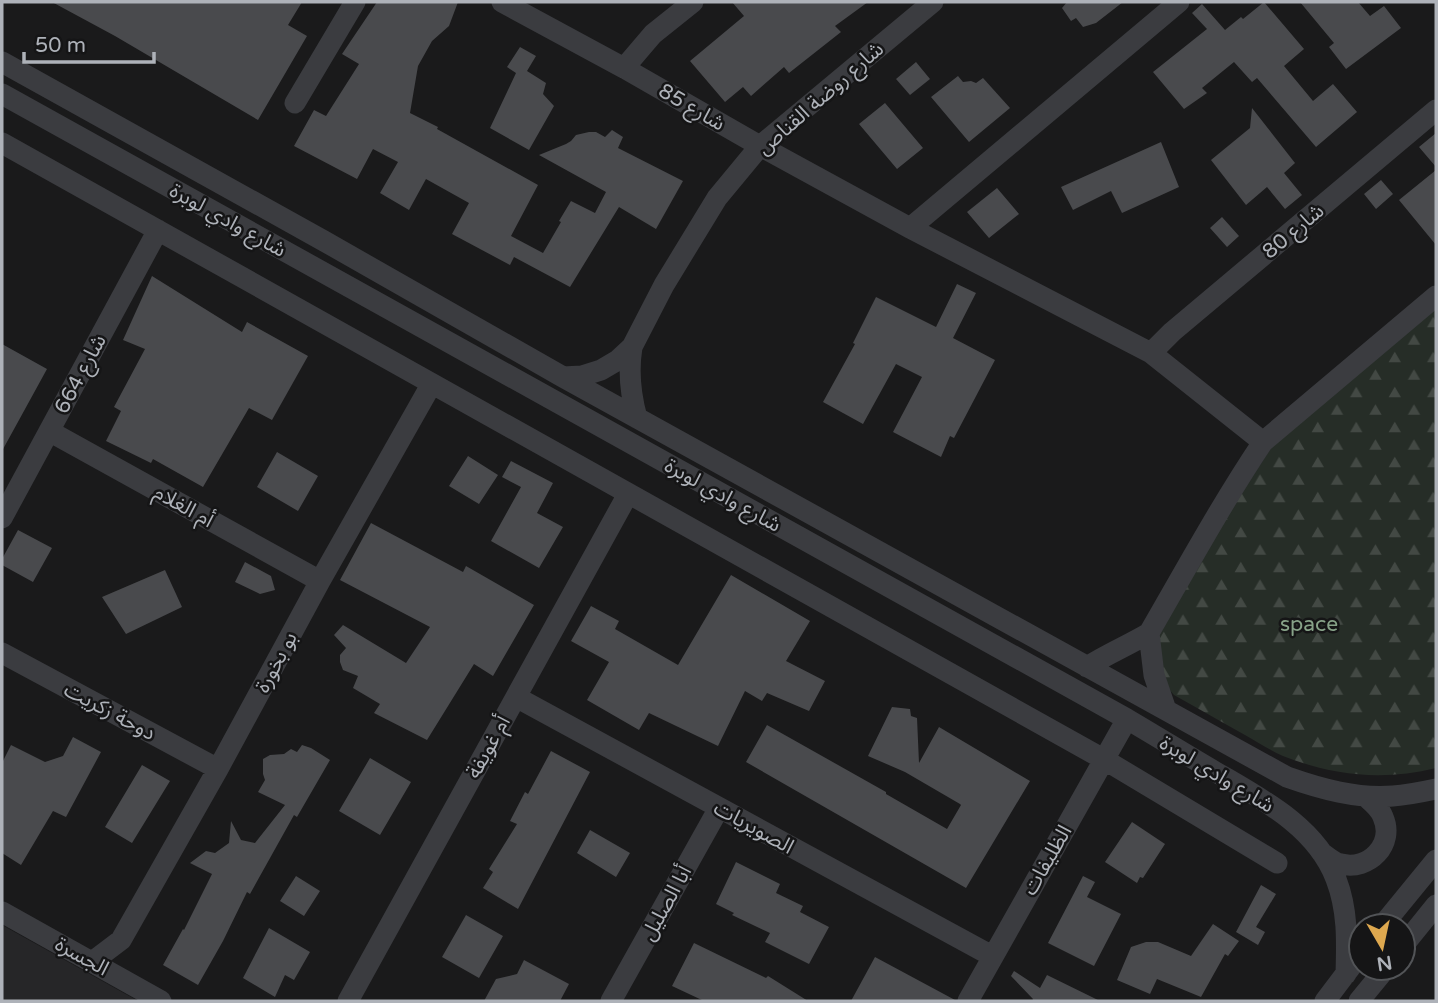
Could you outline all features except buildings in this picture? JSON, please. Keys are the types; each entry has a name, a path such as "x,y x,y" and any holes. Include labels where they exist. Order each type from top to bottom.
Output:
{"street":[{"path":"295,103 355,2"},
{"name":"شارع 85","path":"502,2 760,146"},
{"path":"624,68 653,34 693,2"},
{"name":"شارع روضة القناص","path":"638,418 629,383 632,347 664,285 709,209 760,146 933,2"},
{"path":"910,228 1179,2"},
{"name":"شارع وادي لوبرة","path":"2,62 563,377 1287,777 1313,786 1365,796 1393,796 1436,789"},
{"name":"شارع وادي لوبرة","path":"2,94 1127,719 1269,804 1298,826 1322,853 1335,876 1345,912 1346,974"},
{"name":"شارع 80","path":"1151,354 1172,332 1436,110"},
{"name":"شارع وادي لوبرة","path":"2,144 1105,760 1277,863"},
{"path":"760,146 1151,354 1263,442"},
{"name":"شارع 664","path":"2,517 158,230"},
{"path":"1087,667 1149,634 1263,442 1436,296"},
{"name":"شارع روضة القناص","path":"563,377 582,376 601,370 632,347"},
{"name":"بو بخورة","path":"92,962 121,940 431,385"},
{"name":"أم الغلام","path":"49,431 320,581"},
{"name":"أم غويفة","path":"348,1001 628,494"},
{"path":"1149,634 1154,675 1166,710"},
{"name":"دوحة زكريت","path":"2,653 218,769"},
{"name":"الصويريات","path":"516,697 992,956"},
{"name":"الظليفات","path":"968,1001 1127,719"},
{"path":"1322,853 1340,864 1353,866 1366,862 1377,854 1384,843 1386,830 1383,817 1365,796"},
{"name":"أبا الصليل","path":"614,1000 719,808"},
{"path":"1393,912 1436,860"},
{"path":"1417,929 1436,905"},
{"name":"الجسرة","path":"2,912 161,1001"},
{"name":"بو بخورة","path":"119,978 121,940"},
{"path":"1325,1001 1346,974"},
{"path":"1359,1001 1374,982"}],"shaded area":[{"path":"2,925 138,1001 2,1001"}],"green space":[{"name":"space","path":"1436,308 1436,768 1378,775 1340,772 1302,763 1278,754 1174,695 1164,683 1156,648 1161,628 1224,519 1278,438"}]}
